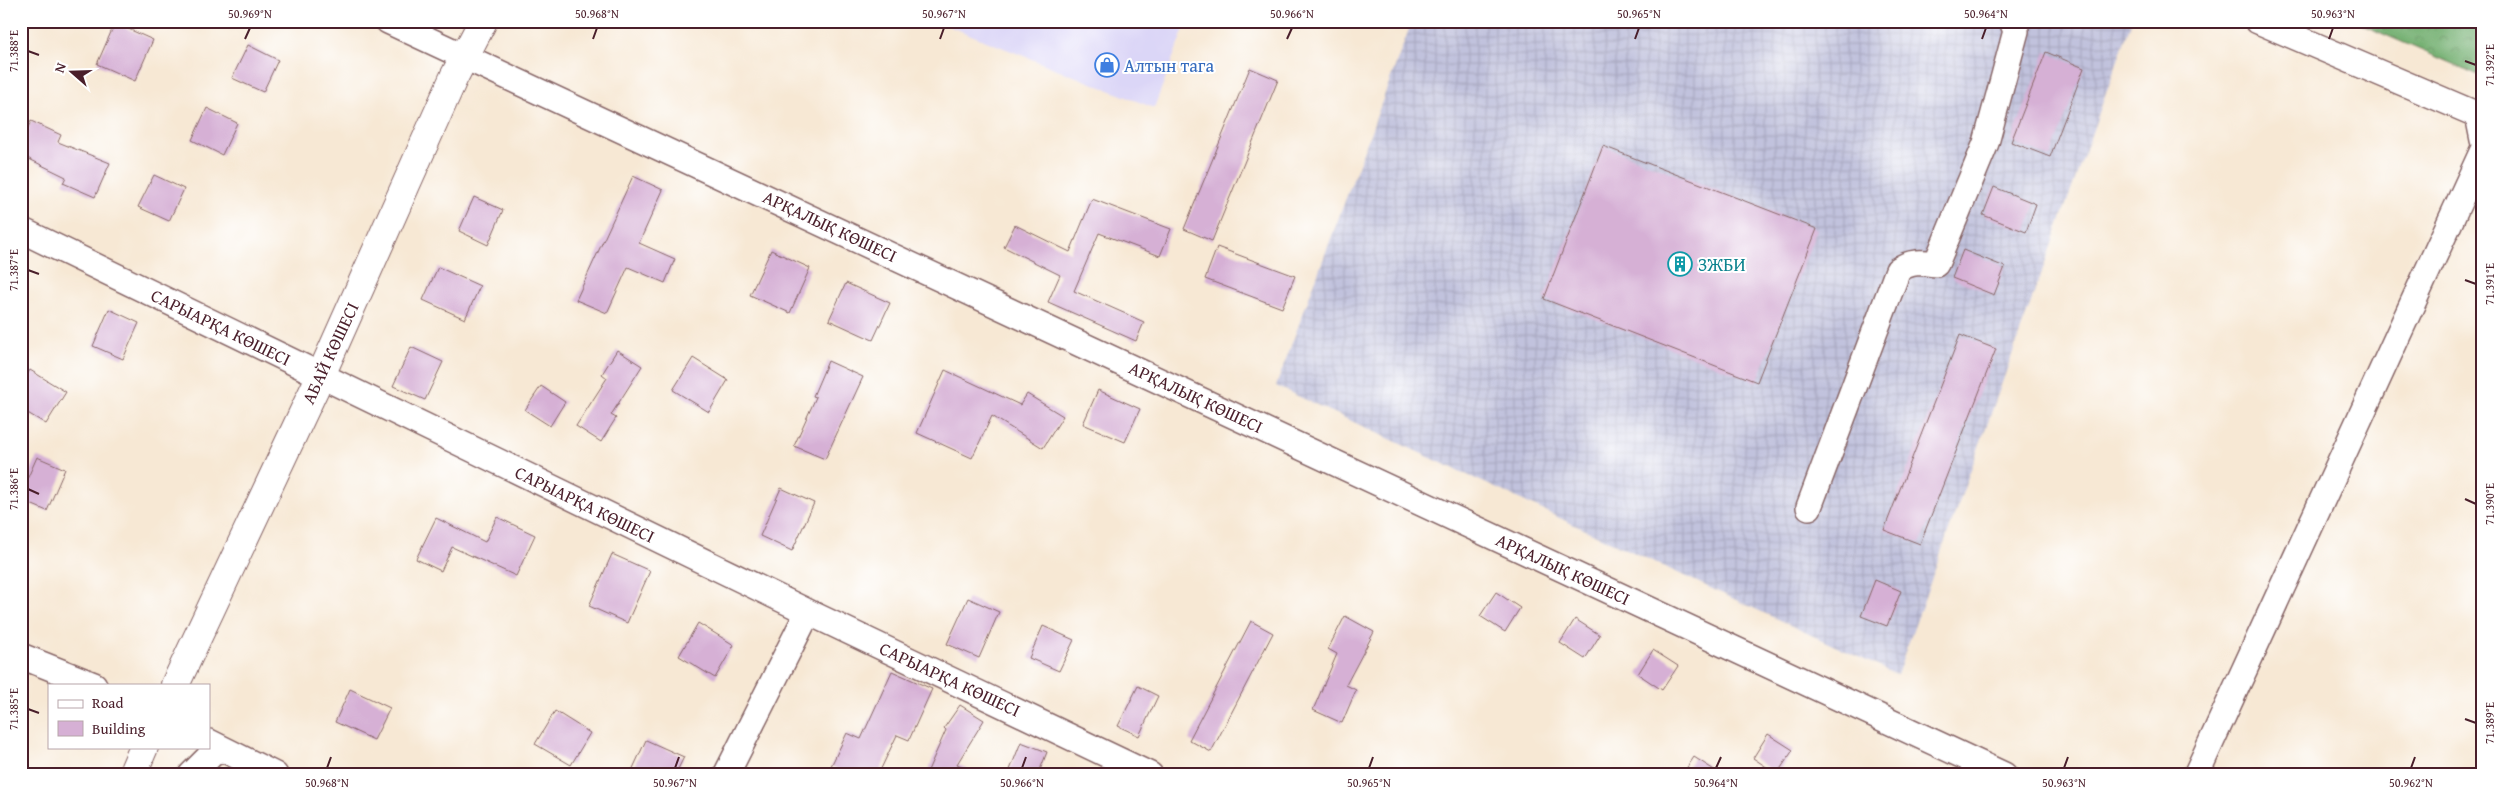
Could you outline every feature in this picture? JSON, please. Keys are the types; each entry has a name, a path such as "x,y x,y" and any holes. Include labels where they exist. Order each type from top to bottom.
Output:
{"main road":[{"name":"АБАЙ КӨШЕСІ","path":"175,684 321,375 483,21"},
{"path":"132,775 144,748"}],"street":[{"name":"АРҚАЛЫҚ КӨШЕСІ","path":"388,21 466,55 2004,775"},
{"path":"1809,507 1898,270 1906,264 1918,262 1936,264 1986,143 2016,31 2012,21"},
{"path":"2258,21 2478,115 2483,140"},
{"path":"2196,775 2483,150"},
{"name":"САРЫАРҚА КӨШЕСІ","path":"21,230 808,612 1150,775"},
{"path":"726,775 808,612"},
{"path":"21,656 91,684"},
{"path":"191,775 214,744 275,775"}],"shaded area":[{"name":"Алтын тага","path":"936,21 1187,21 1154,108"},
{"path":"1412,21 2132,21 1897,675 1276,386"}],"green space":[{"path":"2353,21 2483,21 2483,77"}],"building":[{"path":"115,23 153,40 135,81 97,64"},
{"path":"248,45 278,60 263,92 232,78"},
{"path":"2046,52 2084,68 2050,157 2011,142"},
{"path":"1250,68 1278,80 1212,241 1184,229"},
{"path":"207,108 237,123 222,155 192,140"},
{"path":"31,121 61,135 58,142 110,163 95,197 63,183 66,177 21,155 21,142"},
{"name":"ЗЖБИ","path":"1603,146 1817,229 1757,382 1544,299"},
{"path":"154,175 184,189 169,221 138,207"},
{"path":"633,176 663,190 639,243 675,259 665,283 628,267 607,313 576,300"},
{"path":"1994,187 2036,204 2026,232 1983,215"},
{"path":"474,197 503,210 488,245 459,231"},
{"path":"1092,199 1171,229 1160,256 1099,233 1074,291 1144,322 1136,341 1048,302 1060,275 1004,247 1015,225 1070,252"},
{"path":"1217,247 1295,276 1282,308 1205,279"},
{"path":"771,250 810,268 790,313 750,295"},
{"path":"1963,250 2005,267 1994,295 1952,278"},
{"path":"438,267 480,286 465,319 423,300"},
{"path":"846,283 890,303 873,340 829,320"},
{"path":"109,309 139,323 123,359 93,346"},
{"path":"1960,335 1996,349 1920,544 1884,530"},
{"path":"411,347 443,362 425,400 393,386"},
{"path":"617,350 642,366 611,415 616,418 601,442 576,426 607,378 602,374"},
{"path":"693,358 728,380 709,412 673,390"},
{"path":"828,361 863,377 825,459 794,446 816,397 813,396"},
{"path":"30,370 66,392 46,424 21,409 21,384"},
{"path":"945,370 1020,405 1027,394 1063,416 1043,448 992,416 972,458 917,433"},
{"path":"541,386 565,402 550,426 525,410"},
{"path":"1098,390 1140,409 1125,442 1083,424"},
{"path":"37,457 65,469 47,511 21,500 21,493"},
{"path":"781,488 814,503 792,551 760,536"},
{"path":"497,517 535,535 516,576 452,547 441,571 416,559 436,518 485,542"},
{"path":"612,554 650,571 627,623 589,606"},
{"path":"1875,580 1901,591 1887,626 1861,616"},
{"path":"1496,592 1520,608 1505,632 1480,616"},
{"path":"968,598 999,612 979,658 947,644"},
{"path":"1345,616 1374,632 1346,685 1356,690 1342,723 1313,710 1337,654 1328,649"},
{"path":"1575,619 1600,635 1585,659 1560,643"},
{"path":"1251,621 1273,633 1211,752 1189,740"},
{"path":"698,623 734,645 715,678 679,656"},
{"path":"1043,626 1074,640 1059,671 1029,658"},
{"path":"1653,650 1678,666 1662,690 1638,674"},
{"path":"892,671 932,689 909,740 897,735 878,775 851,775 831,766 847,733 861,739"},
{"path":"1138,686 1158,696 1139,736 1118,726"},
{"path":"350,689 390,708 374,740 335,722"},
{"path":"960,705 984,720 957,764 981,775 926,775 946,730 944,728"},
{"path":"555,711 590,733 571,765 535,744"},
{"path":"1768,734 1793,750 1777,774 1753,758"},
{"path":"646,740 684,757 675,775 630,775"},
{"path":"1021,742 1047,752 1038,775 1008,775"},
{"path":"1694,757 1722,775 1682,775"}],"place":[{"name":"Алтын тага","path":"1107,65"},
{"name":"ЗЖБИ","path":"1680,264"}]}
